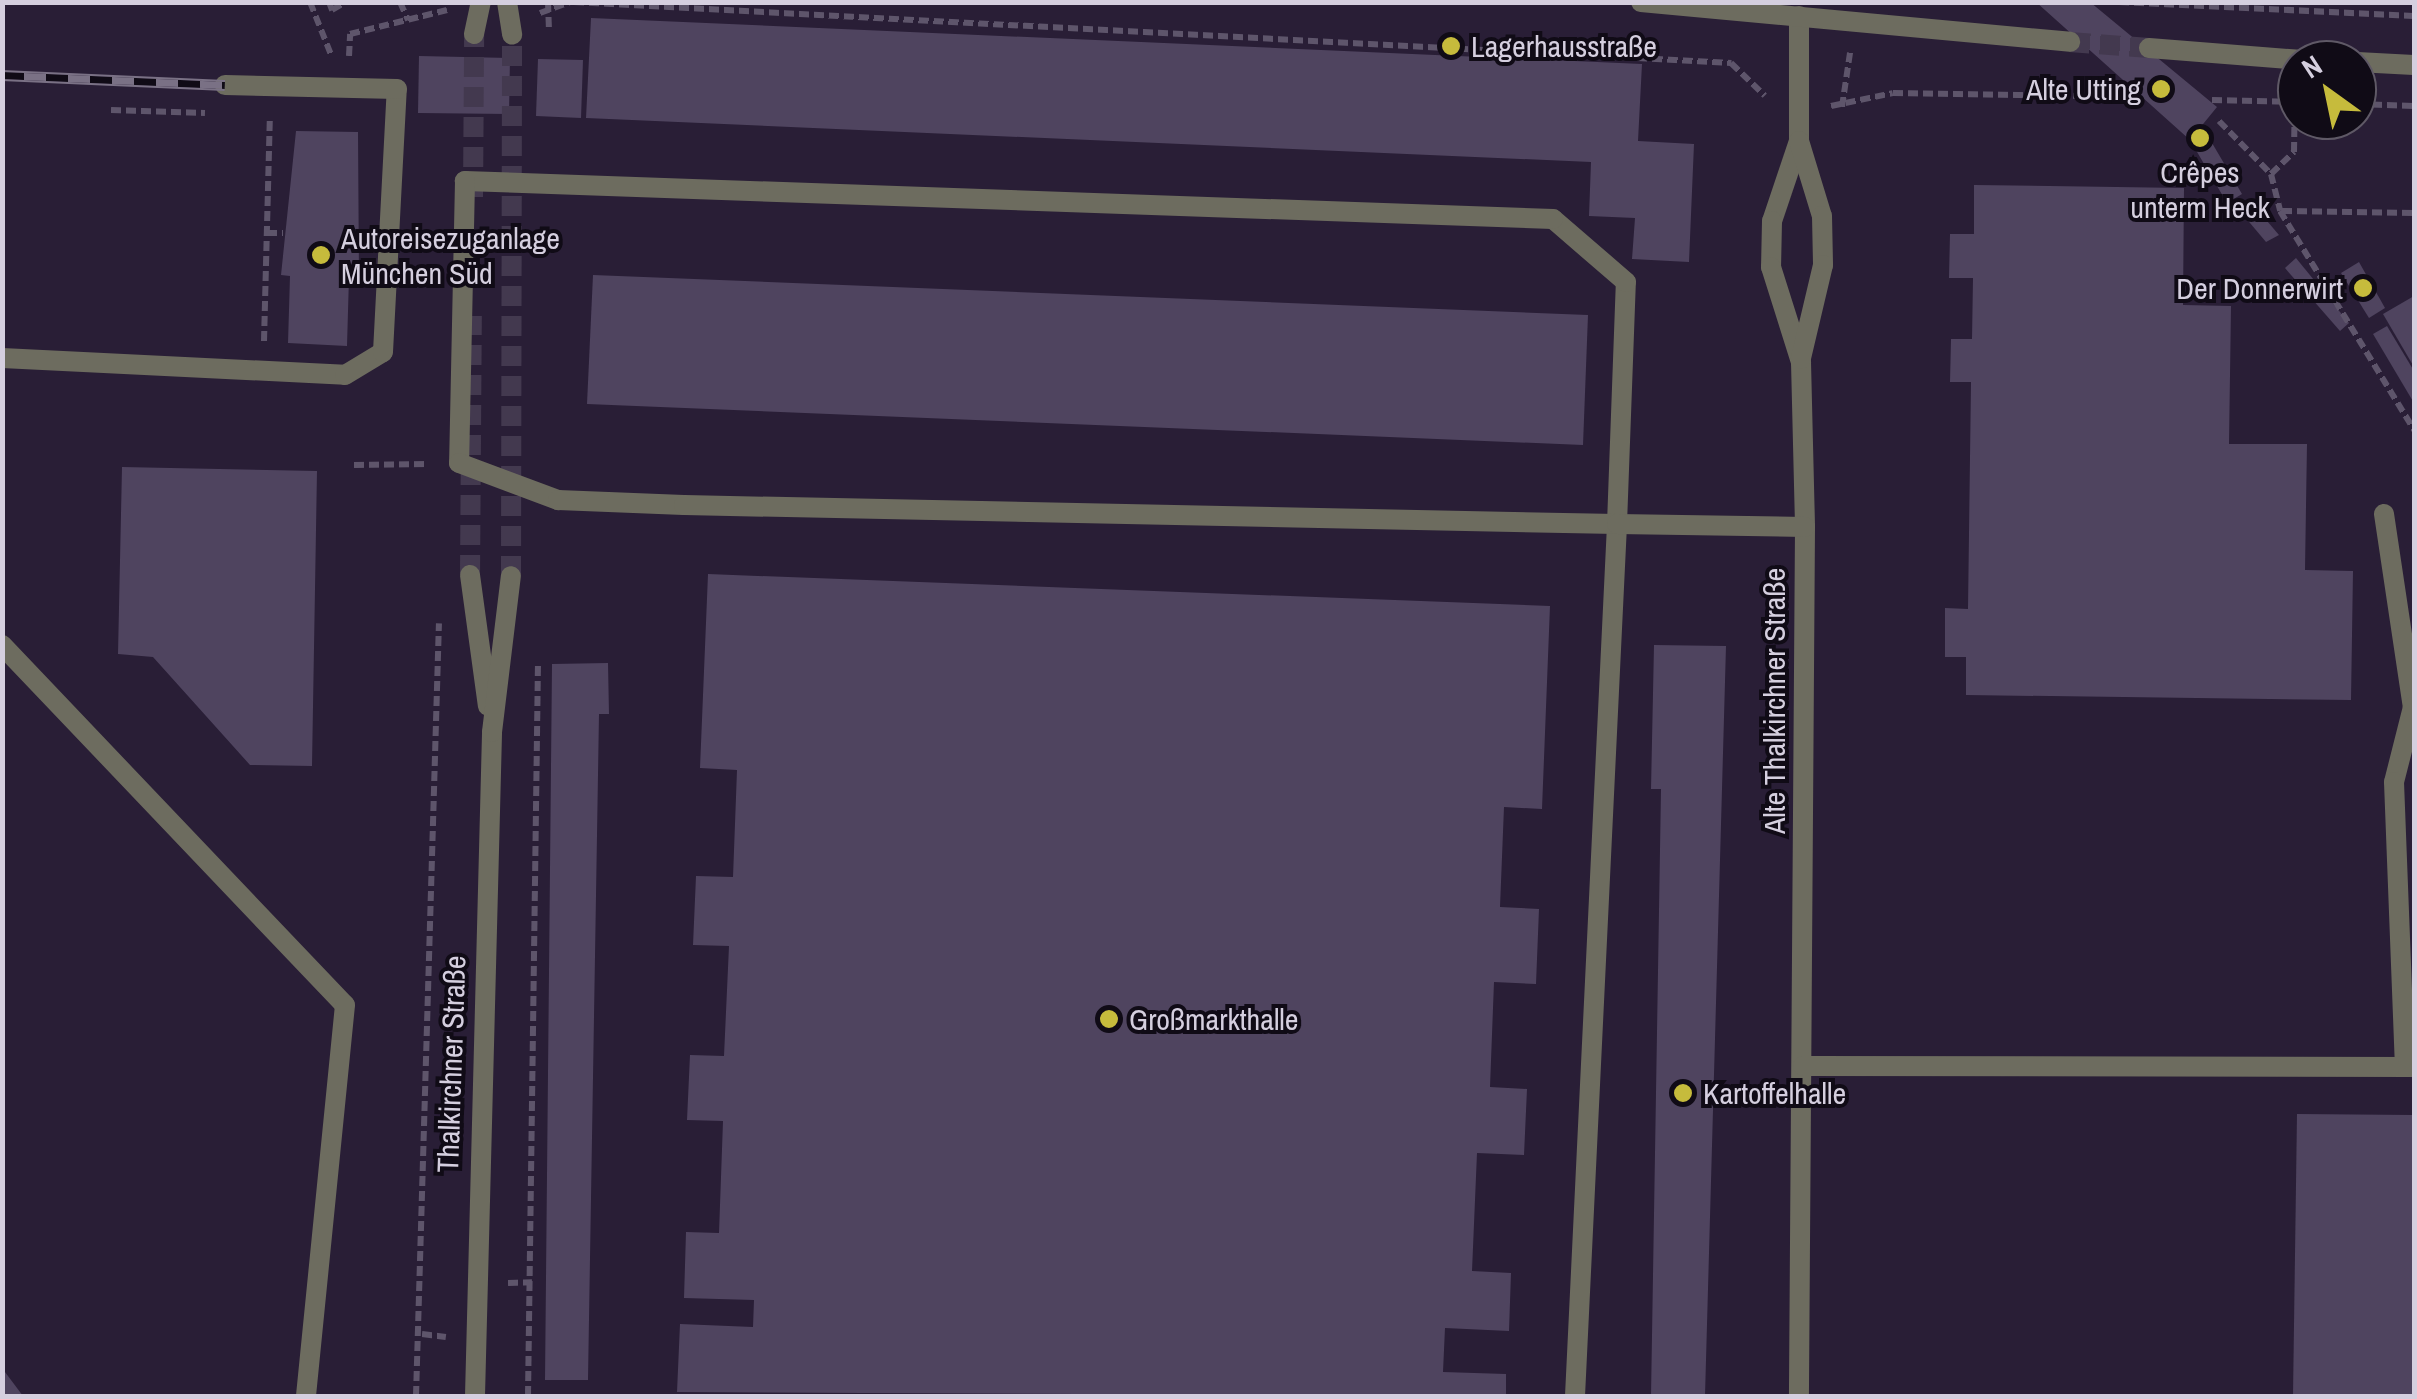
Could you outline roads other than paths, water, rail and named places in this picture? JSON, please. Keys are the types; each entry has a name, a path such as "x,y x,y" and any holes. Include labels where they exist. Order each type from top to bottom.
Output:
{"street":[{"path":"474,34 482,2"},
{"path":"507,2 512,35"},
{"path":"1642,2 1800,9 1854,21 2070,42"},
{"name":"Alte Thalkirchner Straße","path":"1799,1396 1805,528 1800,362 1771,267 1772,221 1799,141 1800,9"},
{"path":"2149,48 2277,58"},
{"path":"2377,63 2414,65"},
{"path":"2,358 263,372 360,372 383,352 388,333 397,89 225,84"},
{"path":"1799,141 1822,216 1823,265 1800,362"},
{"path":"1575,1396 1617,524 1626,282 1553,219 465,181 460,463 558,500 1617,524 1805,528"},
{"path":"1803,1066 2410,1066 2394,782 2412,708 2384,514"},
{"name":"Thalkirchner Straße","path":"470,574 492,732"},
{"name":"Thalkirchner Straße","path":"475,1396 492,732 511,576"},
{"path":"2,645 345,1004 306,1396"}],"tunnel":[{"path":"473,197 474,34"},
{"path":"511,576 512,35"},
{"path":"2070,42 2149,48"},
{"path":"470,575 472,316"}],"railway":[{"path":"2,75 225,85"}],"place":[{"name":"Lagerhausstraße","path":"1451,46"},
{"name":"Alte Utting","path":"2161,89"},
{"name":"Crêpes unterm Heck","path":"2200,138"},
{"name":"Autoreisezuganlage München Süd","path":"321,255"},
{"name":"Der Donnerwirt","path":"2363,288"},
{"name":"Großmarkthalle","path":"1109,1019"},
{"name":"Kartoffelhalle","path":"1683,1093"}]}
